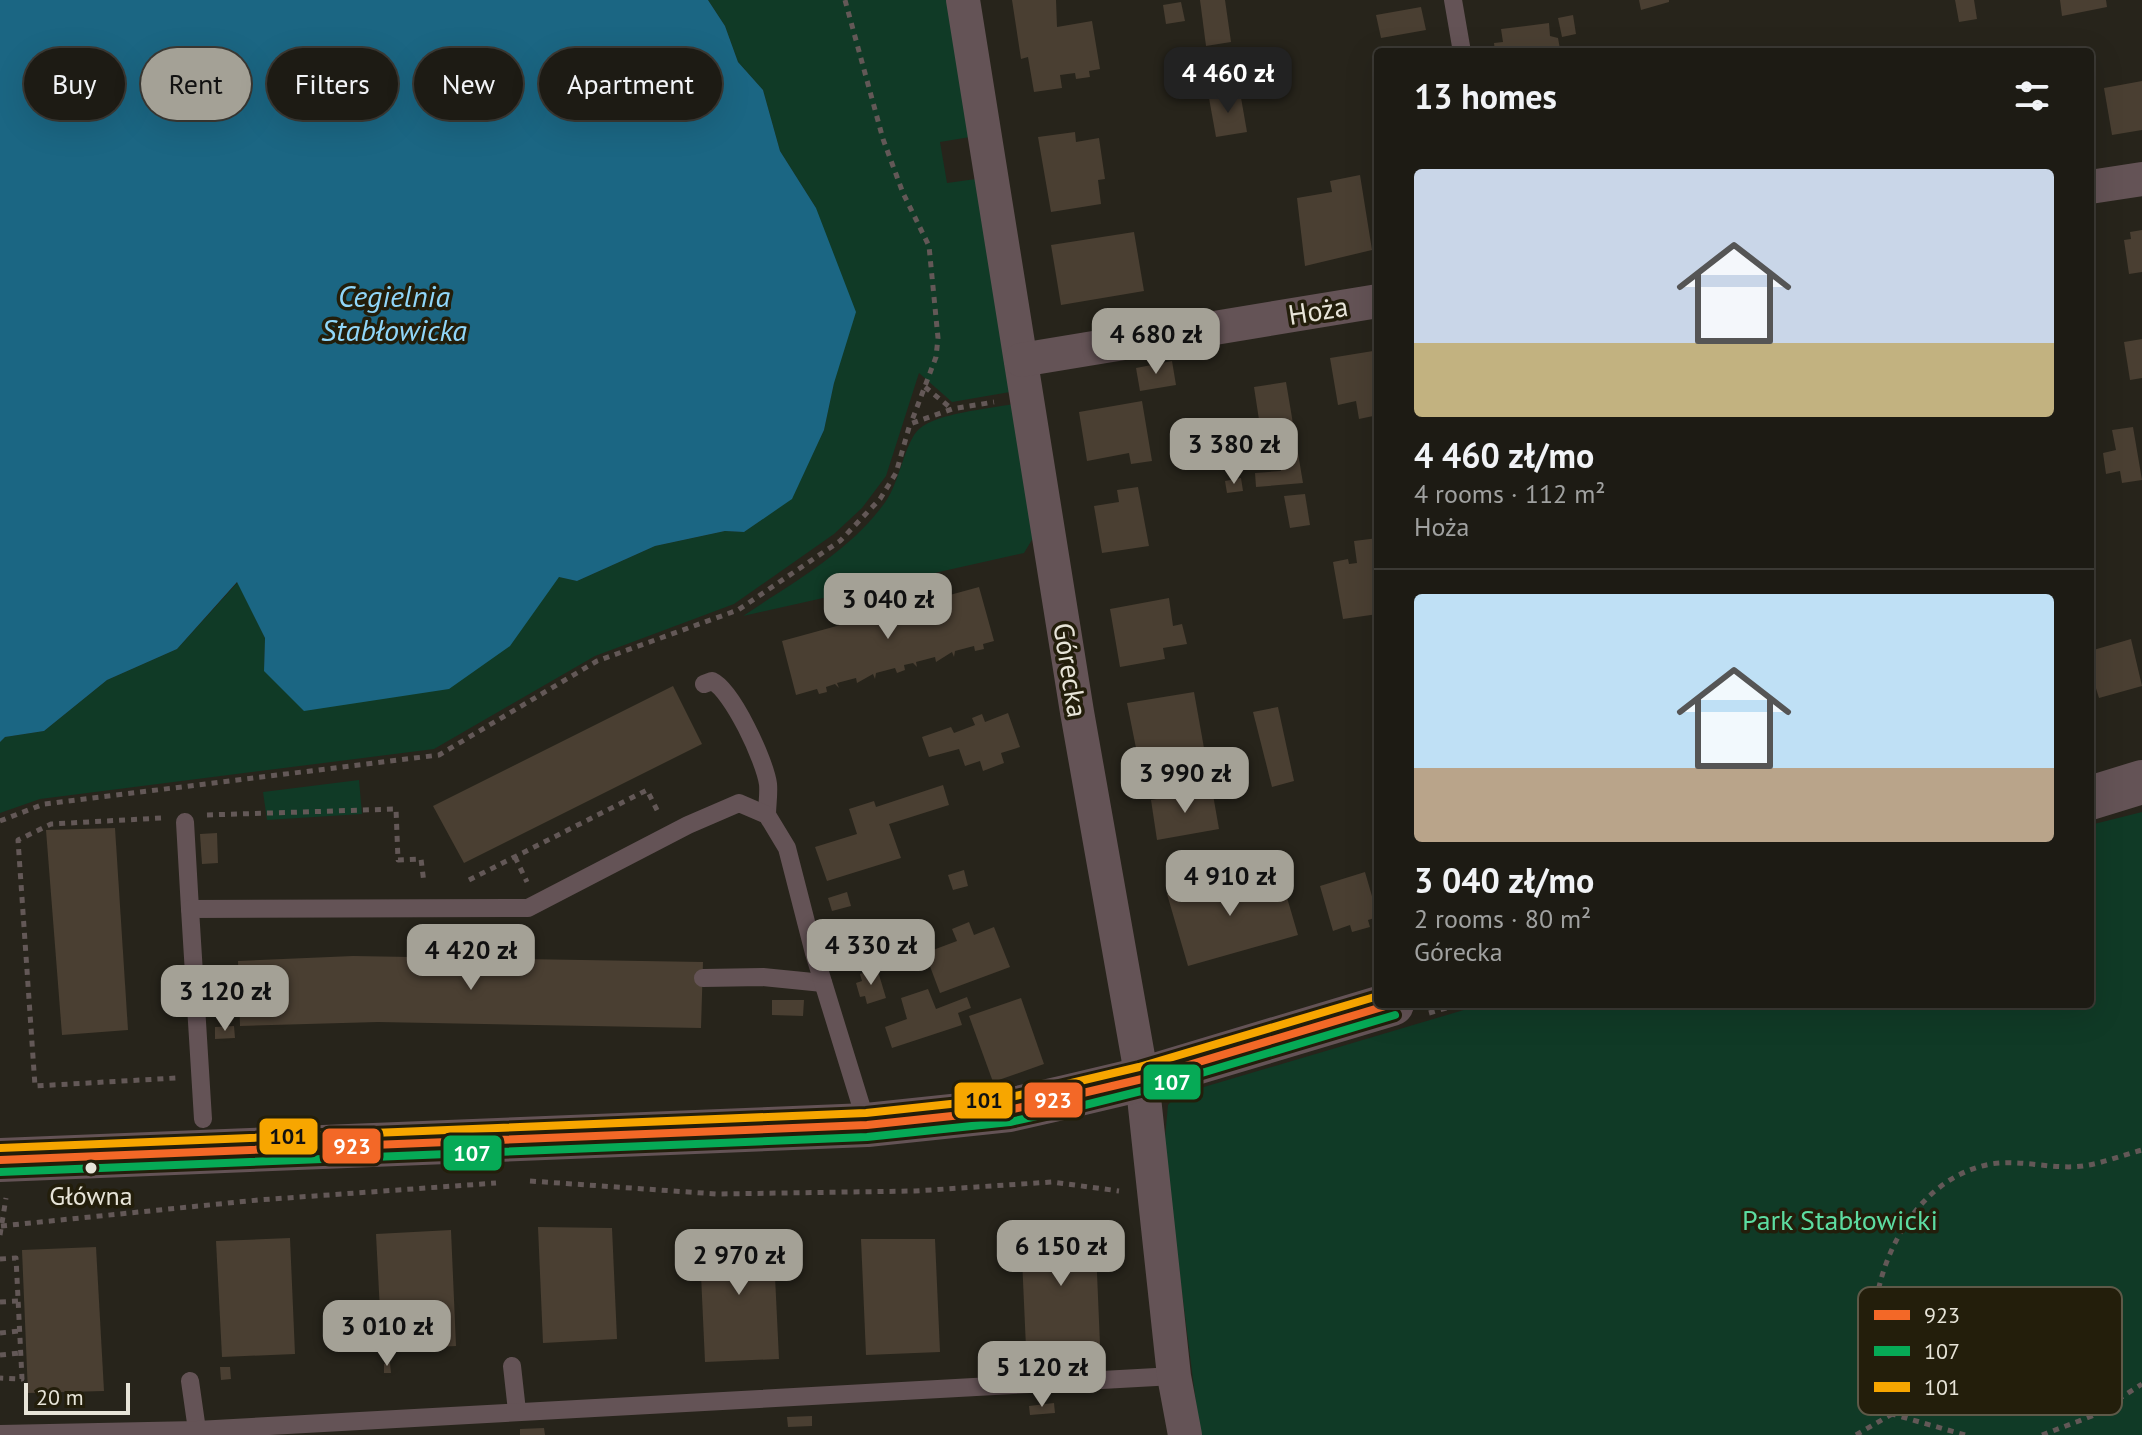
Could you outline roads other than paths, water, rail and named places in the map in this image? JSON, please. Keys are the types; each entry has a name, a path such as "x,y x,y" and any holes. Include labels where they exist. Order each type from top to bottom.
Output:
{"street":[{"name":"Górecka","path":"963,0 1026,396 1142,1079 1174,1376 1185,1435"},
{"path":"2094,186 2142,179"},
{"name":"Hoża","path":"1021,360 1374,302"},
{"path":"2094,797 2142,782"},
{"path":"3,1179 867,1125 1009,1110 1142,1079 1379,1008"}],"lane":[{"path":"1453,0 1461,48"},
{"path":"704,684 712,681 721,685 746,729 768,782 767,815 787,848 823,983 867,1125"},
{"path":"190,909 528,908 688,825 739,803 767,815"},
{"path":"185,822 203,1119"},
{"path":"703,978 763,977 823,983"},
{"path":"512,1366 517,1411"},
{"path":"0,1434 197,1430 1174,1376"},
{"path":"190,1381 197,1430"}],"water":[{"name":"Cegielnia Stabłowicka","path":"0,0 708,0 725,26 738,62 763,90 780,151 816,208 856,312 834,383 824,430 792,499 744,532 725,531 655,546 577,581 559,577 510,646 449,689 304,711 264,671 265,638 237,582 177,649 107,680 44,731 5,737 0,742"}],"place":[{"name":"Główna","path":"91,1168"}],"park label":[{"name":"Park Stabłowicki","path":"1840,1219"}]}
